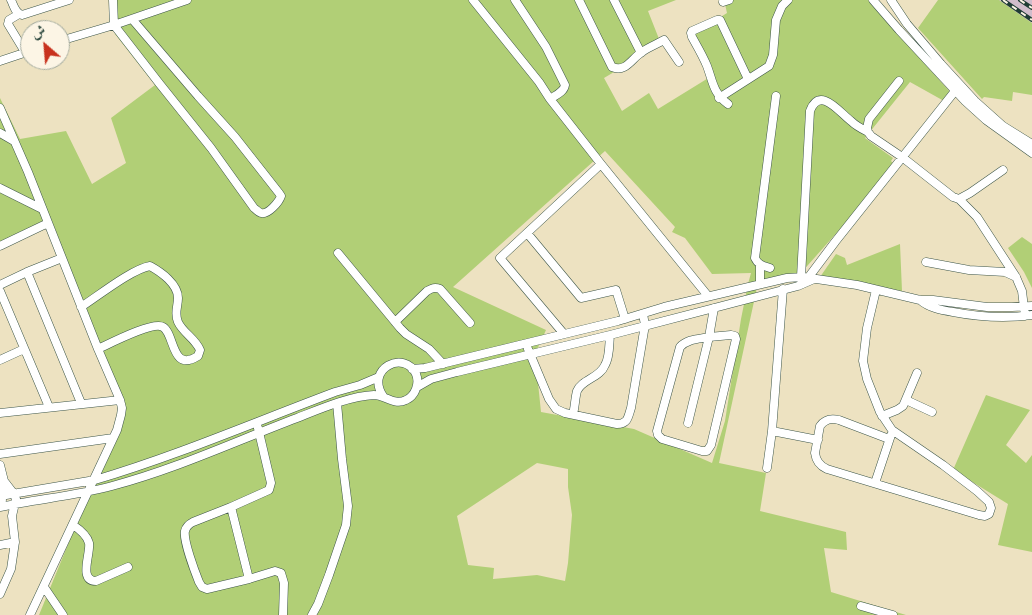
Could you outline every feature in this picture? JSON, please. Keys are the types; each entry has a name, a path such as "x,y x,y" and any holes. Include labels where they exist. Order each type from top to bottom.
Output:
{"street":[{"path":"11,0 19,14"},
{"path":"112,0 114,25 211,148 254,208 258,212 266,213 280,200 281,196 279,193 235,137 132,18"},
{"path":"70,39 187,0"},
{"path":"474,0 601,164 708,296"},
{"path":"515,0 546,47 564,84 565,87 561,92 550,99"},
{"path":"579,0 612,67 618,69 626,66 640,53 664,40 679,62"},
{"path":"614,0 640,53"},
{"path":"719,98 764,70 771,63 774,55 776,20 782,6 788,0"},
{"path":"873,0 955,91 986,120 1032,152"},
{"path":"891,0 907,24 975,101 1003,126 1032,144"},
{"path":"20,42 8,24 9,20 19,14 24,15 64,1"},
{"path":"728,104 719,98 706,64 692,36 692,31 720,20 748,79"},
{"path":"0,61 20,54"},
{"path":"868,132 868,119 899,81"},
{"path":"416,387 430,379 714,308 783,289 807,280 840,234 955,91"},
{"path":"760,284 760,265 756,258 776,96"},
{"path":"807,280 810,111 812,106 819,101 825,100 953,197 959,199 977,217 1016,277 1028,306 1029,316 999,318 974,316 933,308 920,300"},
{"path":"0,108 28,172 122,408 117,430 30,615"},
{"path":"0,133 14,141"},
{"path":"564,334 500,258 601,164"},
{"path":"959,199 1003,170"},
{"path":"0,188 42,210"},
{"path":"0,246 48,223"},
{"path":"527,233 581,298 616,290 625,319"},
{"path":"338,253 406,334 429,349 443,364"},
{"path":"0,285 62,258"},
{"path":"926,262 969,270 1005,272 1016,277"},
{"path":"760,265 770,268"},
{"path":"81,308 132,273 150,266 167,278 175,289 178,298 175,312 177,319 200,350 196,358 188,361 184,360 176,352 165,328 158,326 128,335 98,349"},
{"path":"27,272 81,404"},
{"path":"412,369 443,364 625,319 708,296 786,278 857,285 920,300 987,307 1028,306"},
{"path":"395,322 428,291 436,288 440,289 470,323"},
{"path":"767,468 772,431 783,289"},
{"path":"876,290 867,328 863,361 864,370 876,406 892,430 977,491 991,506 991,510 986,515 982,515 875,483 823,467 815,457 822,423 829,419 834,418 889,439"},
{"path":"0,291 49,407"},
{"path":"688,423 709,337 714,308"},
{"path":"526,343 553,406 565,413 617,424 626,422 631,408 645,325 643,314"},
{"path":"574,414 578,390 584,383 605,368 610,335"},
{"path":"731,335 735,336 736,339 711,445 705,451 662,439 657,431 680,347 686,342 709,337 731,335"},
{"path":"0,360 24,348"},
{"path":"402,363 412,369 415,374 417,380 416,387 411,397 400,402 394,402 383,396 378,386 379,377 382,370 391,364 402,363"},
{"path":"882,416 900,408 906,400 917,373"},
{"path":"1,496 94,480 161,458 379,377"},
{"path":"3,506 110,486 191,460 337,403 363,396 383,396"},
{"path":"0,412 120,400"},
{"path":"906,400 932,412"},
{"path":"312,615 329,575 346,525 348,506 337,403"},
{"path":"257,421 271,483 270,489 267,492 189,524 185,531 186,540 199,582 204,589 212,589 275,571 281,572 284,582 283,615"},
{"path":"875,483 892,430"},
{"path":"772,431 818,440"},
{"path":"0,454 113,438"},
{"path":"0,465 4,481 14,494 15,505 12,516 15,542 12,564 3,581 0,594"},
{"path":"4,481 1,496 3,506 12,516"},
{"path":"231,507 250,579"},
{"path":"73,525 88,540 89,551 86,568 87,576 92,581 128,567"},
{"path":"0,545 15,542"},
{"path":"44,587 63,615"},
{"path":"861,606 893,615"}],"shaded area":[{"path":"998,0 1032,0 1032,23"}],"green space":[{"path":"109,0 676,0 648,11 661,44 604,78 622,111 649,93 658,109 710,77 691,36 727,13 724,0 868,0 951,93 944,101 910,82 865,138 893,158 891,161 896,166 800,274 758,283 719,463 766,473 760,511 846,532 847,550 824,548 831,592 906,615 39,615 124,408 52,221 0,246 0,98 20,139 66,131 92,184 126,163 111,118 155,85 115,34","holes":["605,151 675,227 672,232 685,238 712,274 751,273 741,319 725,421 712,463 634,429 541,412 535,354 546,330 453,287","537,463 568,469 568,487 572,515 565,581 537,575 493,579 494,568 468,565 457,516"]},
{"path":"938,0 999,0 1032,23 1032,95 1013,92 1012,101 984,97 982,99 918,28"},
{"path":"1022,237 1032,244 1032,288 1008,248"},
{"path":"900,244 902,291 820,277 836,254 845,258 847,265"},
{"path":"986,395 1030,410 1006,445 1026,463 1032,455 1032,552 998,545 1008,504 953,470"}],"railway":[{"path":"1003,0 1032,20"},
{"path":"1020,0 1032,8"}]}
